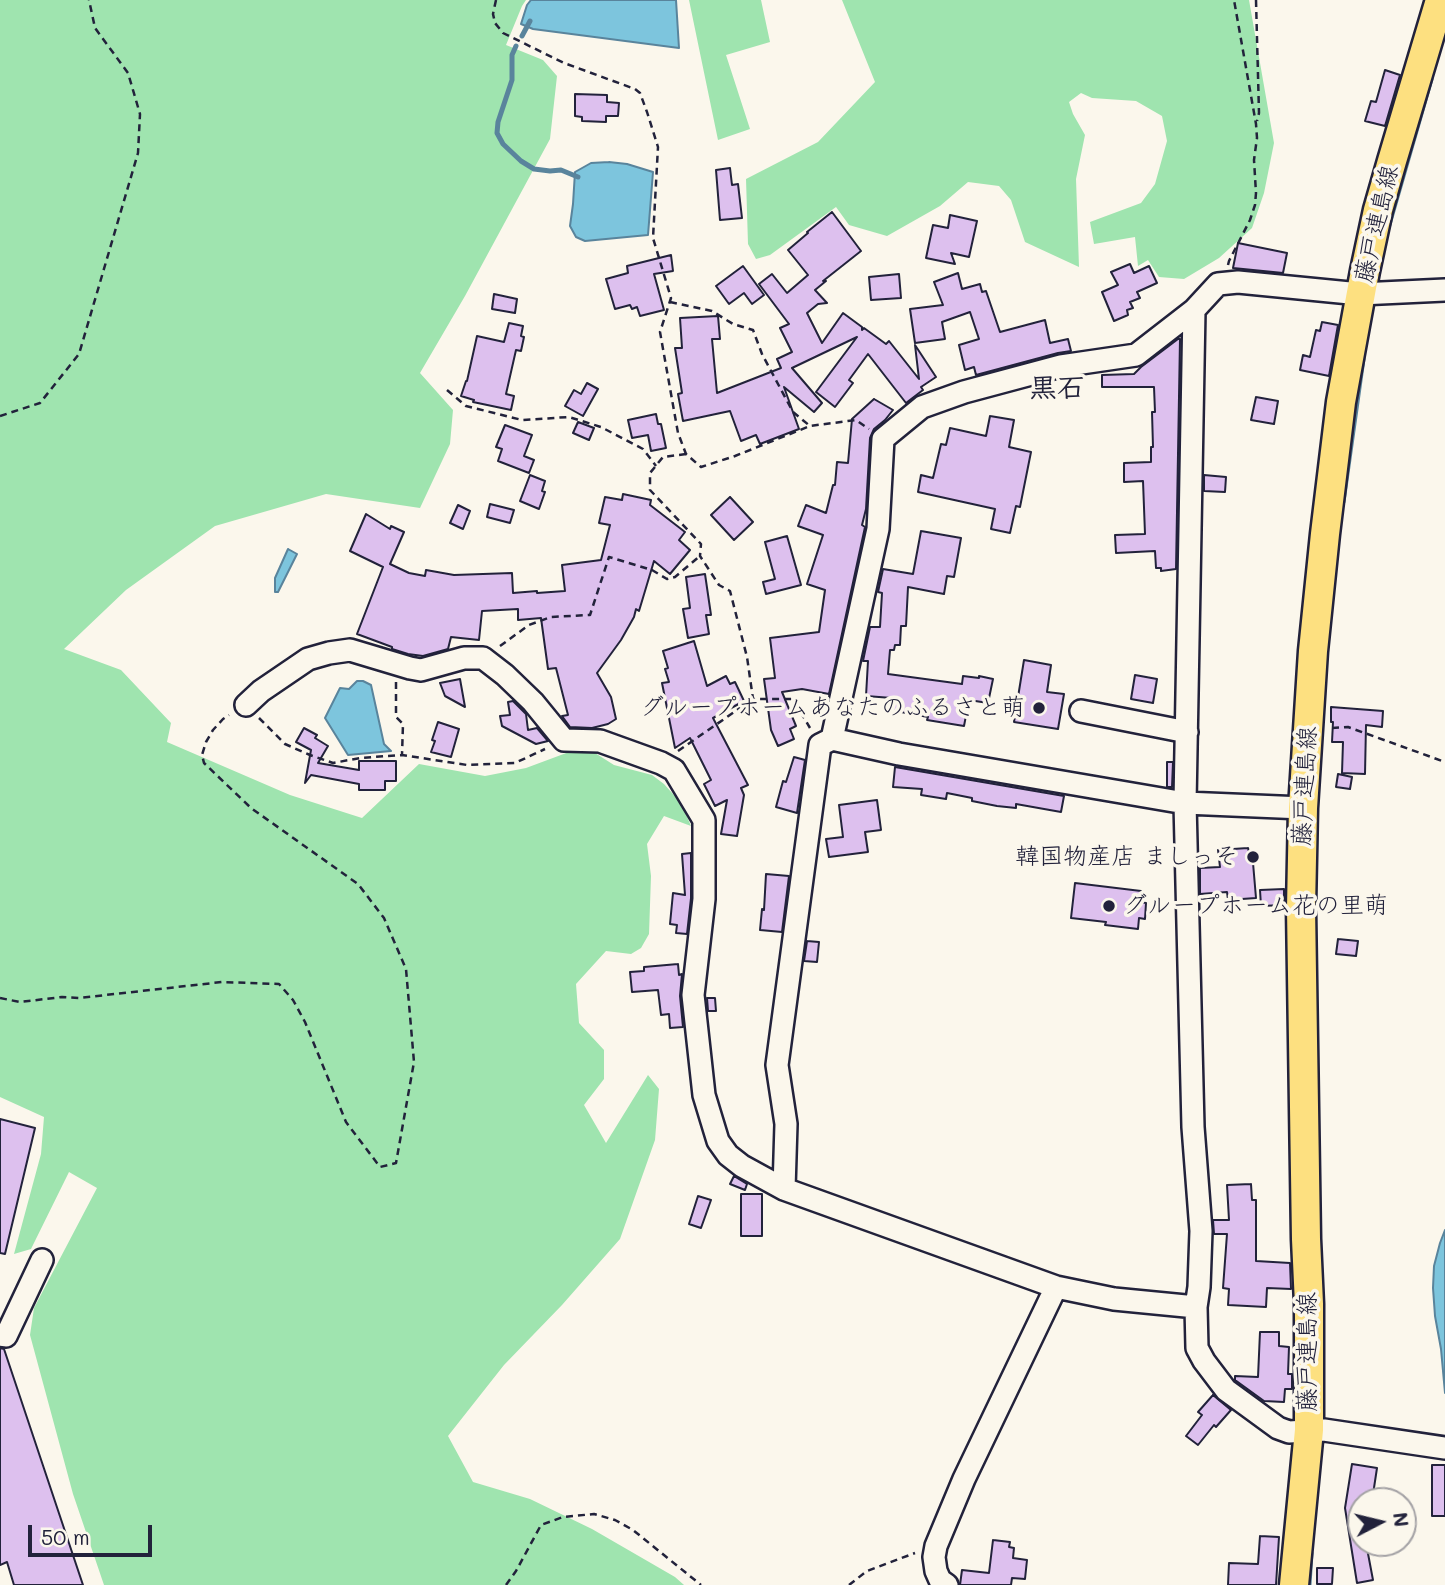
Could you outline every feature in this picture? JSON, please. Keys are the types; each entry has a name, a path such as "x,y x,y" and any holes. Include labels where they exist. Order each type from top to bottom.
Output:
{"main road":[{"name":"藤戸連島線","path":"1294,1585 1316,1430 1306,1239 1301,908 1307,728 1315,638 1341,402 1360,294 1388,173 1440,0"}],"street":[{"path":"784,1189 786,1124 777,1065 826,742 878,529 883,439 922,407 964,392 1061,366 1136,355 1194,310 1218,284 1238,282 1360,294 1445,290"},
{"path":"1194,310 1185,803 1192,1114 1201,1231 1196,1307 1197,1348 1203,1361 1226,1390 1278,1428 1289,1432 1316,1430 1445,1448"},
{"path":"246,705 261,691 308,659 329,653 350,650 421,670 464,658 483,658 533,702 565,740 600,741 674,770 704,820 704,899 694,995 704,1095 718,1141 728,1155 741,1166 784,1189 1056,1287 1114,1299 1196,1307"},
{"path":"1081,711 1186,732"},
{"path":"826,742 1185,803 1303,808"},
{"path":"0,1335 6,1336 42,1259"},
{"path":"947,1585 940,1580 936,1571 936,1546 964,1479 1056,1287"}],"path":[{"path":"0,416 40,403 79,354 138,153 140,114 128,73 94,28 89,0"},
{"path":"496,0 495,23 503,33 564,62 635,89 640,93 648,112 658,147 653,238 671,298 660,332 678,433 686,454 701,467 810,426 856,420 883,439"},
{"path":"1226,283 1229,261 1250,220 1256,193 1256,124 1234,0"},
{"path":"1256,0 1259,113 1256,124"},
{"path":"670,302 712,311 733,324 753,330 762,354 793,412 810,426"},
{"path":"446,390 466,406 522,420 569,417 601,427 643,449 656,466"},
{"path":"686,454 663,457 650,473 650,490 701,544 700,556 719,585 730,592 747,657 752,699"},
{"path":"483,658 529,625 551,617 590,615 609,557 652,570 667,579 674,577 700,556"},
{"path":"398,665 396,717 404,724 402,755"},
{"path":"660,763 752,699 793,699 826,742"},
{"path":"0,998 20,1002 222,982 279,984 293,1000 305,1022 346,1122 380,1167 396,1163 414,1062 406,969 384,918 358,884 251,808 204,762 202,755 206,742 223,719 246,705 285,744 333,763 402,755 467,765 515,763 565,740"},
{"path":"1307,728 1348,727 1445,762"},
{"path":"506,1585 541,1525 563,1517 594,1514 615,1520 633,1530 701,1585"},
{"path":"849,1585 867,1571 936,1546"}],"green space":[{"path":"0,0 526,0 506,45 543,60 557,76 550,139 420,373 453,410 450,444 420,508 326,494 215,526 126,590 64,649 121,670 171,723 167,742 290,795 362,818 419,764 485,776 526,768 569,752 595,753 614,765 652,775 681,803 691,826 664,816 647,844 651,876 649,934 641,948 631,954 606,951 576,984 579,1023 604,1050 604,1079 584,1105 606,1143 648,1075 659,1089 655,1140 620,1239 504,1365 448,1436 473,1482 530,1499 592,1529 675,1577 684,1585 104,1585 73,1494 30,1335 34,1308 97,1188 69,1172 31,1249 14,1254 41,1154 44,1117 0,1097"},
{"path":"689,0 761,0 770,42 726,55 750,129 718,140"},
{"path":"842,0 1249,0 1274,143 1264,193 1252,228 1219,258 1184,279 1159,277 1148,260 1138,266 1135,237 1094,244 1090,222 1141,203 1155,184 1167,141 1162,116 1136,101 1092,98 1081,93 1069,102 1085,135 1076,179 1079,267 1025,242 1011,200 999,186 968,182 940,206 887,236 849,225 836,207 770,255 756,259 748,244 746,179 818,142 875,82"}],"water":[{"path":"531,0 676,0 679,48 533,29 521,24"},
{"path":"609,162 653,172 648,235 585,241 576,237 570,226 575,172 591,163"},
{"path":"288,549 297,554 278,592 275,592 275,578"},
{"path":"357,681 371,685 384,744 391,751 348,755 325,718 340,688 349,689"},
{"path":"1445,1230 1445,1393 1433,1288 1434,1266"}],"building":[{"path":"1385,70 1400,75 1385,126 1365,121 1371,101 1376,102"},
{"path":"575,94 607,95 607,102 619,103 618,116 606,116 606,122 582,121 582,117 575,116"},
{"path":"730,168 732,185 738,184 742,218 720,220 716,170"},
{"path":"832,212 861,251 815,290 827,303 818,304 807,313 822,343 843,313 862,327 862,330 864,328 886,344 889,341 919,379 915,345 936,377 921,387 923,390 906,403 868,354 849,380 853,383 835,407 816,392 857,337 792,368 822,403 814,412 784,387 799,429 760,444 756,435 741,441 730,411 683,421 675,348 682,348 680,318 718,316 720,339 712,339 717,393 781,368 777,359 792,352 780,328 789,324 759,284 772,274 787,293 808,275 788,250"},
{"path":"950,215 977,221 969,257 951,253 955,264 926,258 933,225 948,228"},
{"path":"1238,243 1287,253 1283,273 1233,268"},
{"path":"671,255 673,271 654,274 664,310 640,316 637,307 632,309 630,305 615,309 606,279 628,273 627,266"},
{"path":"1130,264 1134,273 1149,266 1157,283 1137,292 1140,298 1130,302 1133,308 1127,310 1128,315 1114,321 1102,292 1118,285 1111,272"},
{"path":"743,266 764,295 752,304 744,293 729,304 716,286"},
{"path":"958,273 962,289 980,284 982,292 986,291 1000,332 1045,320 1050,343 1068,339 1071,351 976,375 974,367 965,370 959,345 979,339 970,312 942,322 945,339 915,343 910,309 943,305 934,282"},
{"path":"899,274 901,298 871,300 869,277"},
{"path":"494,294 517,299 515,313 492,309"},
{"path":"1322,322 1338,325 1329,376 1300,370 1303,355 1310,357 1316,330 1320,331"},
{"path":"509,323 523,326 521,336 524,337 521,351 516,350 506,394 514,396 511,410 473,402 474,400 461,396 477,336 504,342"},
{"path":"1178,339 1176,569 1161,571 1161,568 1156,568 1155,551 1116,553 1115,535 1145,534 1143,481 1124,482 1124,463 1151,462 1154,387 1102,387 1102,375 1134,374"},
{"path":"587,383 598,389 583,416 565,406 574,390 581,394"},
{"path":"1256,397 1278,401 1274,424 1251,420"},
{"path":"874,399 893,410 874,429 870,438 866,509 862,525 865,527 829,694 802,689 782,692 796,726 790,729 794,739 778,746 771,730 764,679 775,678 770,638 819,632 825,590 807,584 823,535 798,526 806,505 826,513 835,485 837,462 848,463 852,419"},
{"path":"656,414 666,448 651,451 648,435 632,438 628,420"},
{"path":"990,416 1014,420 1009,447 1031,452 1020,507 1016,506 1010,533 991,529 995,509 918,492 921,475 933,478 941,444 946,445 950,428 986,436"},
{"path":"578,422 594,428 589,440 573,433"},
{"path":"505,425 532,435 524,456 534,460 529,473 498,461 502,449 496,447"},
{"path":"530,475 545,481 542,491 545,492 539,509 520,501"},
{"path":"1204,475 1226,477 1225,492 1204,491"},
{"path":"623,494 651,500 650,505 685,532 679,540 690,550 670,574 654,561 639,611 636,609 621,640 597,673 611,697 616,719 608,724 592,728 570,727 562,716 568,715 556,668 548,669 541,618 518,620 518,609 482,611 479,640 451,637 448,649 423,656 392,649 357,634 383,567 350,551 366,514 390,529 391,526 404,532 390,564 409,573 425,576 426,570 454,575 512,573 513,593 565,591 562,565 601,560 610,525 599,523 605,497 622,500"},
{"path":"730,497 753,522 734,540 711,515"},
{"path":"490,504 514,510 510,523 487,517"},
{"path":"458,505 470,511 463,529 450,523"},
{"path":"921,531 961,538 954,577 947,576 944,594 908,587 906,626 901,626 900,645 895,645 894,650 890,650 888,674 962,684 963,676 993,679 988,703 969,700 964,726 890,710 892,698 866,696 868,661 863,661 870,627 880,627 882,593 878,592 883,569 913,574"},
{"path":"787,536 801,585 766,594 763,582 775,579 765,542"},
{"path":"705,574 711,615 706,615 709,634 688,638 683,609 690,608 686,577"},
{"path":"694,641 707,686 726,676 730,684 735,682 744,701 713,718 748,785 741,788 744,795 737,836 721,834 727,800 715,806 704,784 711,780 690,738 675,748 662,683 669,682 663,651"},
{"name":"グループホームあなたのふるさと萌","path":"1024,660 1051,665 1047,692 1064,694 1058,729 1014,722"},
{"path":"1135,675 1157,679 1153,703 1131,699"},
{"path":"460,679 465,707 445,696 440,683"},
{"path":"513,701 526,714 528,730 537,728 548,741 536,744 502,726 500,716 510,715 508,702"},
{"path":"1331,707 1383,711 1382,727 1366,725 1365,774 1342,773 1343,742 1332,742"},
{"path":"438,722 459,729 451,757 431,752"},
{"path":"304,728 317,735 315,738 328,746 318,763 359,770 359,761 396,761 396,781 385,781 385,790 359,790 359,784 311,775 305,783 311,750 296,742"},
{"path":"794,757 805,760 797,813 776,807 783,781 786,782"},
{"path":"1167,762 1173,762 1172,787 1167,787"},
{"path":"895,767 1064,796 1061,812 1016,804 1016,808 997,806 947,793 946,799 921,795 922,789 893,787"},
{"path":"1338,774 1352,777 1350,789 1336,787"},
{"path":"877,800 881,830 865,832 868,852 829,857 826,839 843,837 839,805"},
{"path":"1248,848 1249,852 1252,851 1256,898 1228,900 1227,892 1200,894 1200,868 1220,867 1218,850"},
{"path":"691,853 691,898 687,934 676,933 677,925 670,924 673,893 685,895 682,854"},
{"path":"766,874 789,876 782,932 760,930"},
{"name":"グループホーム花の里萌","path":"1075,883 1141,891 1140,902 1146,903 1145,919 1139,918 1138,929 1071,918"},
{"path":"1284,889 1284,905 1261,906 1260,890"},
{"path":"1338,939 1358,941 1356,956 1336,954"},
{"path":"807,941 819,942 817,962 804,961"},
{"path":"678,964 679,975 682,974 680,996 683,1027 670,1028 669,1014 661,1015 658,990 632,992 630,972 644,971 644,967"},
{"path":"707,998 715,998 716,1011 708,1011"},
{"path":"0,1119 35,1128 5,1254 0,1253"},
{"path":"734,1176 747,1184 745,1190 730,1184"},
{"path":"1251,1184 1252,1200 1256,1200 1256,1261 1290,1263 1291,1289 1267,1288 1266,1307 1228,1305 1229,1289 1223,1288 1227,1234 1214,1234 1213,1220 1229,1220 1227,1185"},
{"path":"741,1194 762,1194 762,1236 741,1236"},
{"path":"698,1196 711,1200 701,1228 689,1224"},
{"path":"1260,1332 1279,1332 1279,1346 1289,1347 1288,1374 1292,1374 1292,1389 1285,1389 1284,1402 1264,1401 1235,1380 1235,1376 1258,1377"},
{"path":"0,1348 4,1349 83,1585 14,1585 7,1562 0,1565"},
{"path":"1213,1395 1231,1410 1198,1445 1186,1436 1202,1415 1198,1412"},
{"path":"1352,1464 1377,1468 1374,1487 1348,1487"},
{"path":"1432,1465 1445,1465 1445,1516 1432,1516"},
{"path":"1260,1536 1279,1537 1276,1585 1228,1585 1229,1563 1258,1564"},
{"path":"993,1540 1010,1542 1009,1547 1014,1548 1013,1558 1027,1560 1025,1579 1012,1578 1011,1585 960,1585 962,1570 989,1573"},
{"path":"1353,1557 1369,1557 1373,1580 1357,1583"},
{"path":"1317,1568 1333,1568 1332,1584 1317,1584"}],"waterway":[{"path":"522,36 530,21"},
{"path":"516,46 512,55 512,80 497,133 503,144 534,169 561,170 578,177"},
{"path":"1388,228 1431,79"},
{"path":"1343,502 1363,359"},
{"path":"1309,1585 1311,1553"}],"place":[{"name":"グループホームあなたのふるさと萌","path":"1039,708"},
{"name":"韓国物産店 ましっそ","path":"1253,857"},
{"name":"グループホーム花の里萌","path":"1109,906"}],"district":[{"name":"黒石","path":"1057,388"}]}
